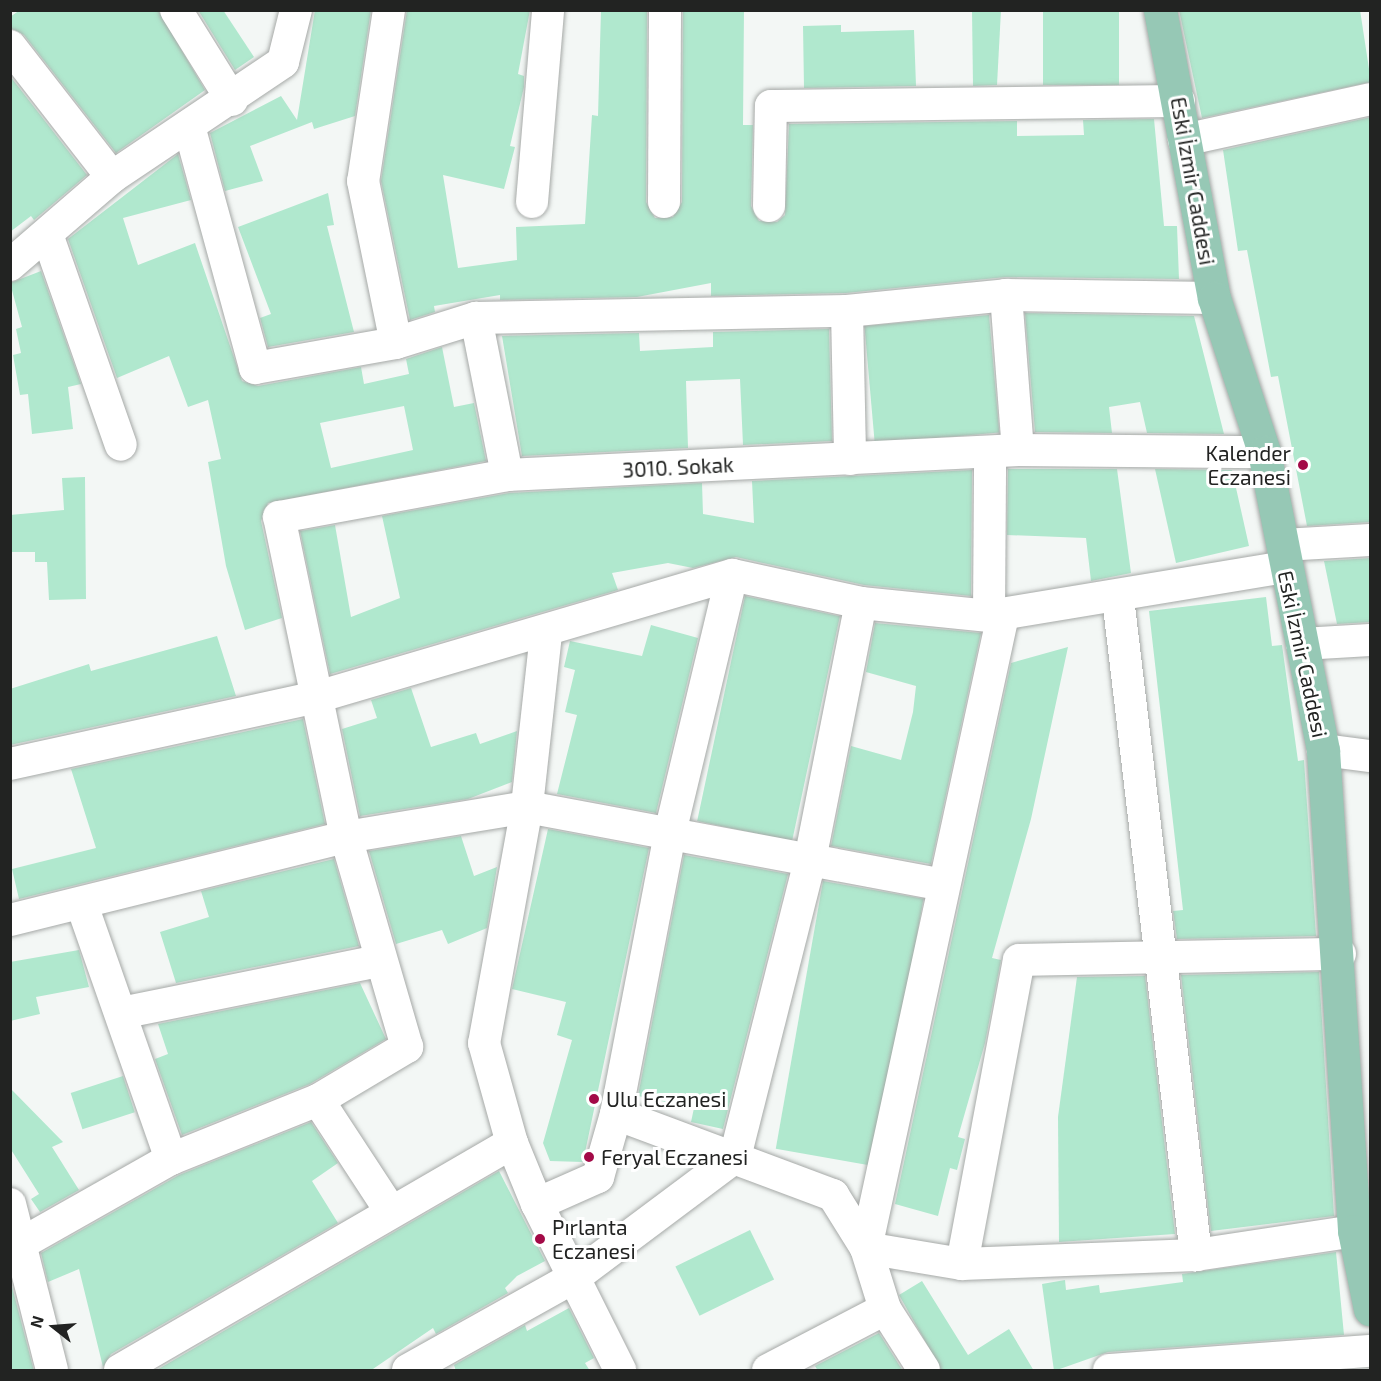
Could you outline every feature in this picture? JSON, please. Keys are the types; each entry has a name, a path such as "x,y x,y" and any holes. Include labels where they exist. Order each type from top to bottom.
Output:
{"main road":[{"name":"Eski İzmir Caddesi","path":"1160,10 1179,101 1184,140 1214,298 1264,452 1323,750 1340,954 1354,1231 1369,1290"}],"street":[{"path":"176,10 232,100"},
{"path":"10,265 48,237 112,177 232,100 283,62 296,10"},
{"path":"389,10 363,181 396,342"},
{"path":"532,202 548,10"},
{"path":"664,202 665,10"},
{"path":"10,46 112,177"},
{"path":"1184,140 1371,99"},
{"path":"769,207 771,106 1179,101"},
{"path":"189,126 255,368 396,342 476,318 847,310 1006,296 1214,298"},
{"path":"48,237 122,445"},
{"path":"866,1248 944,885 996,615 1004,452 1006,296"},
{"path":"847,310 850,459"},
{"path":"476,318 507,475"},
{"name":"3010. Sokak","path":"317,697 279,517 507,475 1004,452 1264,452"},
{"path":"10,764 317,697 546,634 732,575 861,603 996,615 1118,598 1284,556 1371,540"},
{"path":"537,1203 598,1177 616,1114 670,833 732,575"},
{"path":"1118,598 1164,960 1196,1255"},
{"path":"408,1371 576,1276 735,1157 810,860 861,603"},
{"path":"546,634 526,807 484,1043 512,1143 537,1203 576,1276 620,1371"},
{"path":"1302,644 1371,640"},
{"path":"24,1242 171,1159 318,1100 407,1047 378,960 346,837 317,697"},
{"path":"1323,750 1371,756"},
{"path":"10,920 82,905 346,837 526,807 944,885"},
{"path":"82,905 171,1159"},
{"path":"962,1264 1019,960 1164,960 1340,954"},
{"path":"121,1013 378,960"},
{"path":"318,1100 390,1210"},
{"path":"616,1114 833,1195 866,1248 885,1309 924,1371"},
{"path":"120,1371 390,1210 512,1143"},
{"path":"10,1204 24,1242 21,1291 52,1371"},
{"path":"866,1248 962,1264 1196,1255 1354,1231"},
{"path":"768,1371 885,1309"},
{"path":"1109,1371 1371,1351"}],"building":[{"path":"20,10 158,10 205,90 116,153 24,35 10,28 10,17"},
{"path":"198,10 223,10 254,57 235,70"},
{"path":"315,10 371,10 355,116 314,129 312,122 250,146 263,181 225,191 210,133 281,96 297,120"},
{"path":"407,10 530,10 518,74 524,76 524,87 510,146 515,147 504,189 443,175 458,268 517,260 516,227 585,224 592,115 598,116 601,10 647,10 646,202 655,218 673,217 682,202 683,10 744,10 743,125 753,125 751,206 759,221 777,222 785,215 789,124 1017,121 1017,136 1084,135 1083,120 1154,119 1164,226 1177,226 1179,279 1006,277 846,293 711,296 711,283 637,297 500,300 500,295 434,306 435,312 410,320 381,181"},
{"path":"972,10 1001,10 997,85 973,86"},
{"path":"1043,10 1119,10 1119,85 1043,85"},
{"path":"1179,10 1360,10 1371,82 1202,118"},
{"path":"841,25 841,32 914,30 916,86 804,88 803,26"},
{"path":"10,76 87,175 34,220 31,216 10,232"},
{"path":"1371,117 1371,522 1307,526 1278,376 1271,377 1247,250 1238,251 1223,150"},
{"path":"178,154 191,200 123,218 138,265 195,243 242,381 258,386 361,367 364,384 409,374 406,359 442,347 454,407 474,403 486,461 268,503 261,521 282,618 245,630 226,566 208,462 221,459 208,400 188,407 169,356 117,378 68,239","holes":["404,406 413,450 331,468 320,423"]},
{"path":"328,193 334,225 327,226 354,332 268,347 260,318 271,314 238,227"},
{"path":"41,271 81,384 68,387 73,429 32,434 28,394 20,395 13,355 21,353 16,329 22,327 10,283"},
{"path":"1025,313 1194,316 1224,434 1147,433 1140,402 1109,407 1112,433 1035,432"},
{"path":"989,315 999,433 875,443 864,326"},
{"path":"829,329 832,441 743,445 740,379 686,381 688,448 522,456 502,336 639,333 640,351 713,347 713,332"},
{"path":"1008,469 1117,469 1131,573 1091,581 1086,538 1007,535"},
{"path":"1155,469 1232,470 1249,546 1176,563"},
{"path":"972,470 971,596 864,585 736,557 693,568 668,563 612,573 618,590 330,674 300,531 335,525 351,617 400,598 382,516 509,493 702,483 703,514 754,523 752,481"},
{"path":"85,477 86,599 49,600 47,562 35,562 35,552 10,552 10,515 64,510 62,478"},
{"path":"1371,558 1371,622 1337,624 1324,561"},
{"path":"745,596 840,616 792,841 697,821"},
{"path":"1266,597 1272,646 1282,645 1298,761 1304,760 1316,936 1177,939 1173,911 1183,910 1149,611"},
{"path":"875,623 981,633 931,864 831,846 851,746 901,760 913,712 916,686 866,672"},
{"path":"651,625 698,638 656,813 557,794 577,715 565,712 575,670 564,667 570,641 642,656"},
{"path":"217,636 236,696 10,745 10,689 89,664 91,671"},
{"path":"1068,647 1031,819 992,958 1001,960 985,1043 958,1137 965,1139 957,1170 950,1168 938,1216 895,1204 1011,663"},
{"path":"411,688 431,747 476,733 480,744 517,731 512,782 468,799 360,816 342,729 377,718 371,700"},
{"path":"303,719 325,824 19,899 12,869 96,848 71,769"},
{"path":"548,829 649,848 583,1162 550,1161 543,1143 572,1040 557,1035 566,1002 512,989"},
{"path":"461,836 474,876 497,867 487,928 448,944 442,930 396,944 369,851"},
{"path":"684,855 788,874 723,1129 691,1122 694,1108 638,1096"},
{"path":"334,859 359,946 176,983 160,932 209,917 201,891"},
{"path":"823,881 923,899 876,1167 776,1149"},
{"path":"79,950 89,987 36,997 40,1014 10,1021 10,962"},
{"path":"1319,972 1334,1216 1211,1231 1181,975"},
{"path":"1145,976 1175,1234 1059,1242 1058,1117 1077,977"},
{"path":"360,983 386,1039 310,1084 182,1135 155,1059 168,1054 158,1024"},
{"path":"123,1076 135,1112 82,1129 71,1093"},
{"path":"10,1088 63,1142 52,1147 79,1190 40,1212 31,1199 39,1194 10,1148"},
{"path":"311,1122 338,1163 312,1181 338,1223 111,1354 103,1367 79,1269 48,1282 41,1253 179,1175"},
{"path":"499,1171 545,1261 517,1276 505,1288 508,1293 436,1334 433,1328 370,1371 155,1371"},
{"path":"750,1230 774,1279 700,1316 675,1266"},
{"path":"1336,1252 1344,1335 1108,1352 1054,1371 1042,1284 1065,1280 1066,1290 1099,1285 1100,1293 1183,1282 1182,1274"},
{"path":"10,1279 34,1371 10,1371"},
{"path":"922,1281 968,1355 1009,1329 1034,1371 942,1371 899,1295"},
{"path":"569,1308 594,1358 585,1363 590,1371 456,1371 454,1365 525,1325 527,1331"},
{"path":"879,1333 903,1371 818,1371 815,1366"}],"place":[{"name":"Kalender Eczanesi","path":"1303,465"},
{"name":"Ulu Eczanesi","path":"594,1099"},
{"name":"Feryal Eczanesi","path":"589,1157"},
{"name":"Pırlanta Eczanesi","path":"540,1239"}]}
